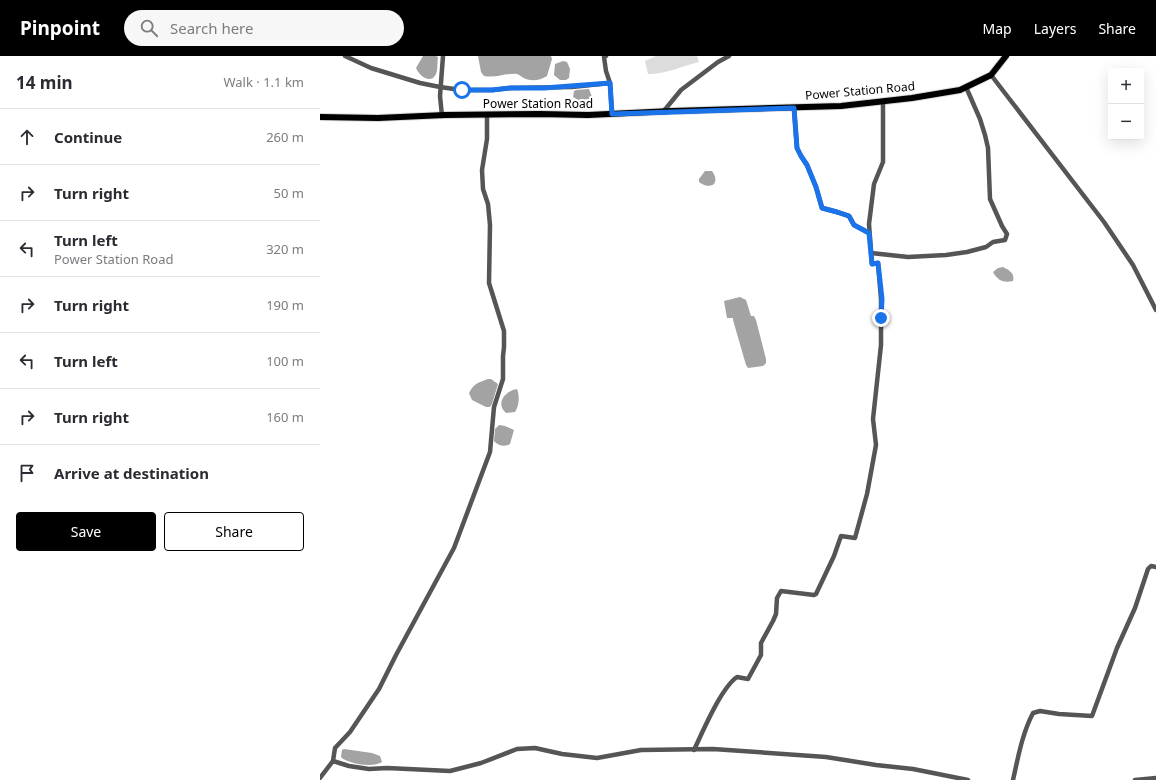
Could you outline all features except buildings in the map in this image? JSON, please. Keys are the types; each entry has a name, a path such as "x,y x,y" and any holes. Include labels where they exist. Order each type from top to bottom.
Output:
{"main road":[{"name":"Power Station Road","path":"320,117 378,118 487,115 588,116 841,106 960,90 991,75 1006,56"}],"street":[{"path":"345,56 371,68 440,87 474,91 510,88 572,87 610,83"},
{"path":"442,116 440,87 443,56"},
{"path":"606,56 604,57 610,83 612,114"},
{"path":"663,112 681,90 718,62 729,56"},
{"path":"991,75 1104,222 1133,265 1156,310"},
{"path":"871,253 908,257 946,255 967,252 986,247 993,242 1005,240 1007,234 990,199 988,155 985,135 980,119 966,87"},
{"path":"694,750 710,716 731,681 737,677 748,679 761,655 761,643 776,614 777,598 781,591 816,594 834,556 841,536 855,538 867,494 876,445 873,418 880,345 882,299 878,263 872,264 869,224 874,184 883,162 883,101"},
{"path":"794,108 797,148 807,165 816,187 822,208 849,216 854,225 869,233"},
{"path":"320,778 333,761 335,748 350,732 379,689 454,548 490,452 494,407 503,379 504,330 489,282 489,210 482,182 482,170 487,139 487,115"},
{"path":"1013,780 1019,753 1033,713 1040,711 1092,716 1117,648 1135,608 1148,569 1151,566 1156,567"},
{"path":"333,761 349,766 369,769 387,768 450,771 481,763 517,749 535,748 562,754 597,758 641,750 713,749 826,757 913,769 968,780"},
{"path":"1134,780 1156,778"}],"shaded area":[{"path":"423,56 438,57 437,72 431,79 422,76 416,68"},
{"path":"478,56 551,56 552,59 547,76 538,80 531,80 525,79 518,74 492,77 484,76 481,72"},
{"path":"656,56 697,56 699,62 668,71 648,74 645,61"},
{"path":"563,61 567,62 570,69 569,78 566,80 560,80 554,75 555,64"},
{"path":"589,89 592,97 590,99 578,100 573,97 574,91 576,90"},
{"path":"705,171 712,171 715,175 715,182 711,186 703,185 699,182 699,179"},
{"path":"1003,267 1012,274 1013,281 1002,281 993,272 998,268"},
{"path":"740,297 746,300 751,316 754,316 756,320 766,359 766,363 763,366 748,368 733,318 727,318 724,301"},
{"path":"491,379 498,384 492,404 490,407 486,407 472,400 469,393 475,385"},
{"path":"517,389 519,398 516,410 515,412 506,413 501,405 501,402 505,395"},
{"path":"499,425 514,430 510,444 506,446 497,444 494,441 495,429"},
{"path":"342,750 372,753 380,756 382,762 367,765 349,762 341,757"}],"route":[{"path":"462,90 474,91 510,88 572,87 610,83 612,114 794,108 797,148 807,165 816,187 822,208 849,216 854,225 869,233 872,264 878,263 882,299 881,318"}]}
